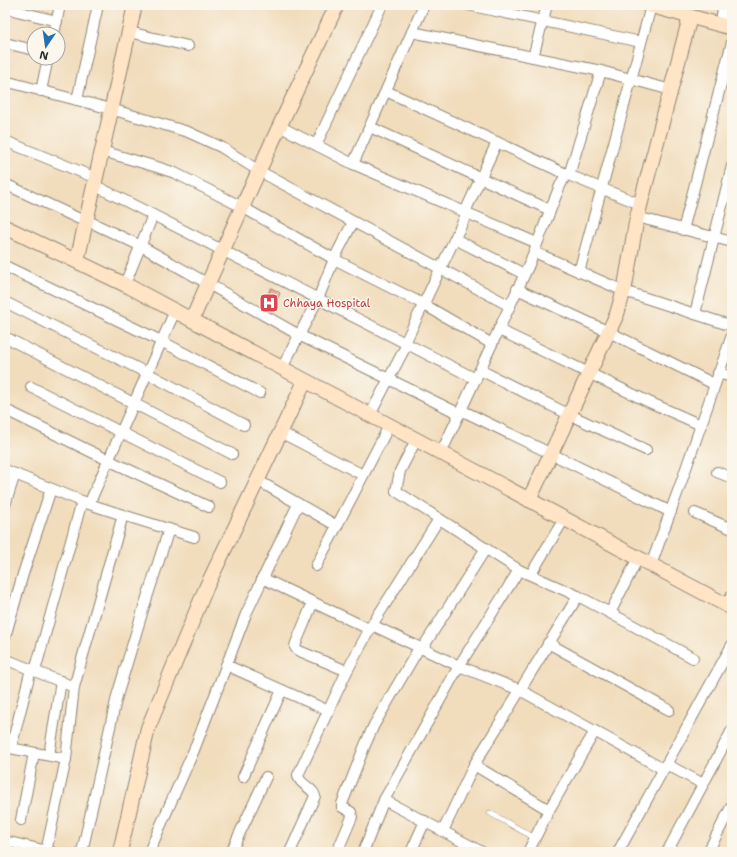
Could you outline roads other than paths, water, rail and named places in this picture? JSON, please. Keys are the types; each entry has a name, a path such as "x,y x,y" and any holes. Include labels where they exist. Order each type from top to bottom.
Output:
{"street":[{"path":"56,26 60,5"},
{"path":"77,100 98,5"},
{"path":"77,261 135,5"},
{"path":"192,320 222,250 279,126 337,5"},
{"path":"316,145 382,5"},
{"path":"353,164 424,5"},
{"path":"468,5 641,42"},
{"path":"533,57 547,5"},
{"path":"579,272 650,5 726,27 724,5"},
{"path":"5,8 57,21"},
{"path":"529,500 617,314 624,291 638,211 690,17"},
{"path":"129,32 188,46"},
{"path":"412,32 601,71 671,90"},
{"path":"683,230 732,42"},
{"path":"5,43 26,48"},
{"path":"41,91 46,66"},
{"path":"441,454 518,289 559,188 568,174 601,71"},
{"path":"5,82 111,109 188,132 206,139 236,155 259,171 353,222 441,267 510,306"},
{"path":"386,91 602,189 638,211 683,230 732,242"},
{"path":"279,126 353,164 466,213 579,272 624,291 732,326"},
{"path":"370,127 550,210"},
{"path":"5,141 95,182 153,215 406,343 646,450"},
{"path":"370,415 389,379 423,304 455,239 497,142"},
{"path":"102,151 168,170 242,208 334,259 423,304 492,344"},
{"path":"695,314 732,166"},
{"path":"5,184 141,246 299,335 671,512"},
{"path":"125,284 153,215"},
{"path":"282,368 318,299 334,259 353,222"},
{"path":"5,227 125,284 651,565 730,603"},
{"path":"455,239 524,274"},
{"path":"5,266 161,341 260,393"},
{"path":"518,289 714,384"},
{"path":"5,302 147,373 244,424"},
{"path":"66,759 8,748 85,502 108,460 175,311"},
{"path":"499,330 649,402 701,425"},
{"path":"651,565 671,512 732,335"},
{"path":"5,337 232,454"},
{"path":"718,373 732,377"},
{"path":"120,852 148,728 206,588 305,381"},
{"path":"31,387 220,482"},
{"path":"10,412 209,507"},
{"path":"316,566 389,426"},
{"path":"280,432 363,475"},
{"path":"416,440 400,471 396,491 519,570 578,596 693,658"},
{"path":"5,470 85,502 194,537"},
{"path":"716,472 732,478"},
{"path":"5,505 15,474"},
{"path":"257,480 337,526"},
{"path":"5,637 23,574 51,489"},
{"path":"149,852 194,750 246,614 298,504"},
{"path":"695,513 732,529"},
{"path":"5,841 48,852 66,759 74,687 123,515"},
{"path":"290,852 315,796 314,792 299,780 298,775 347,671 370,627 439,519"},
{"path":"531,574 564,519"},
{"path":"82,852 117,696 143,610 170,529"},
{"path":"337,852 353,815 342,807 342,804 374,725 421,648 486,548"},
{"path":"610,613 638,558"},
{"path":"363,852 384,800 459,666 519,570"},
{"path":"262,578 459,666 520,690 595,731 703,784"},
{"path":"443,831 474,765 578,596"},
{"path":"313,602 295,647 297,650 347,671"},
{"path":"548,643 669,710"},
{"path":"618,852 732,646"},
{"path":"5,659 74,687"},
{"path":"226,664 328,711"},
{"path":"48,756 61,682"},
{"path":"243,777 282,690"},
{"path":"667,852 732,730"},
{"path":"528,852 549,810 595,731"},
{"path":"21,820 34,753"},
{"path":"474,765 549,810"},
{"path":"231,852 266,777"},
{"path":"384,800 443,831 465,848 482,852"},
{"path":"708,852 732,805"},
{"path":"411,852 425,821"}],"lane":[{"path":"490,813 534,838"}],"place":[{"name":"Chhaya Hospital","path":"269,303"}]}
